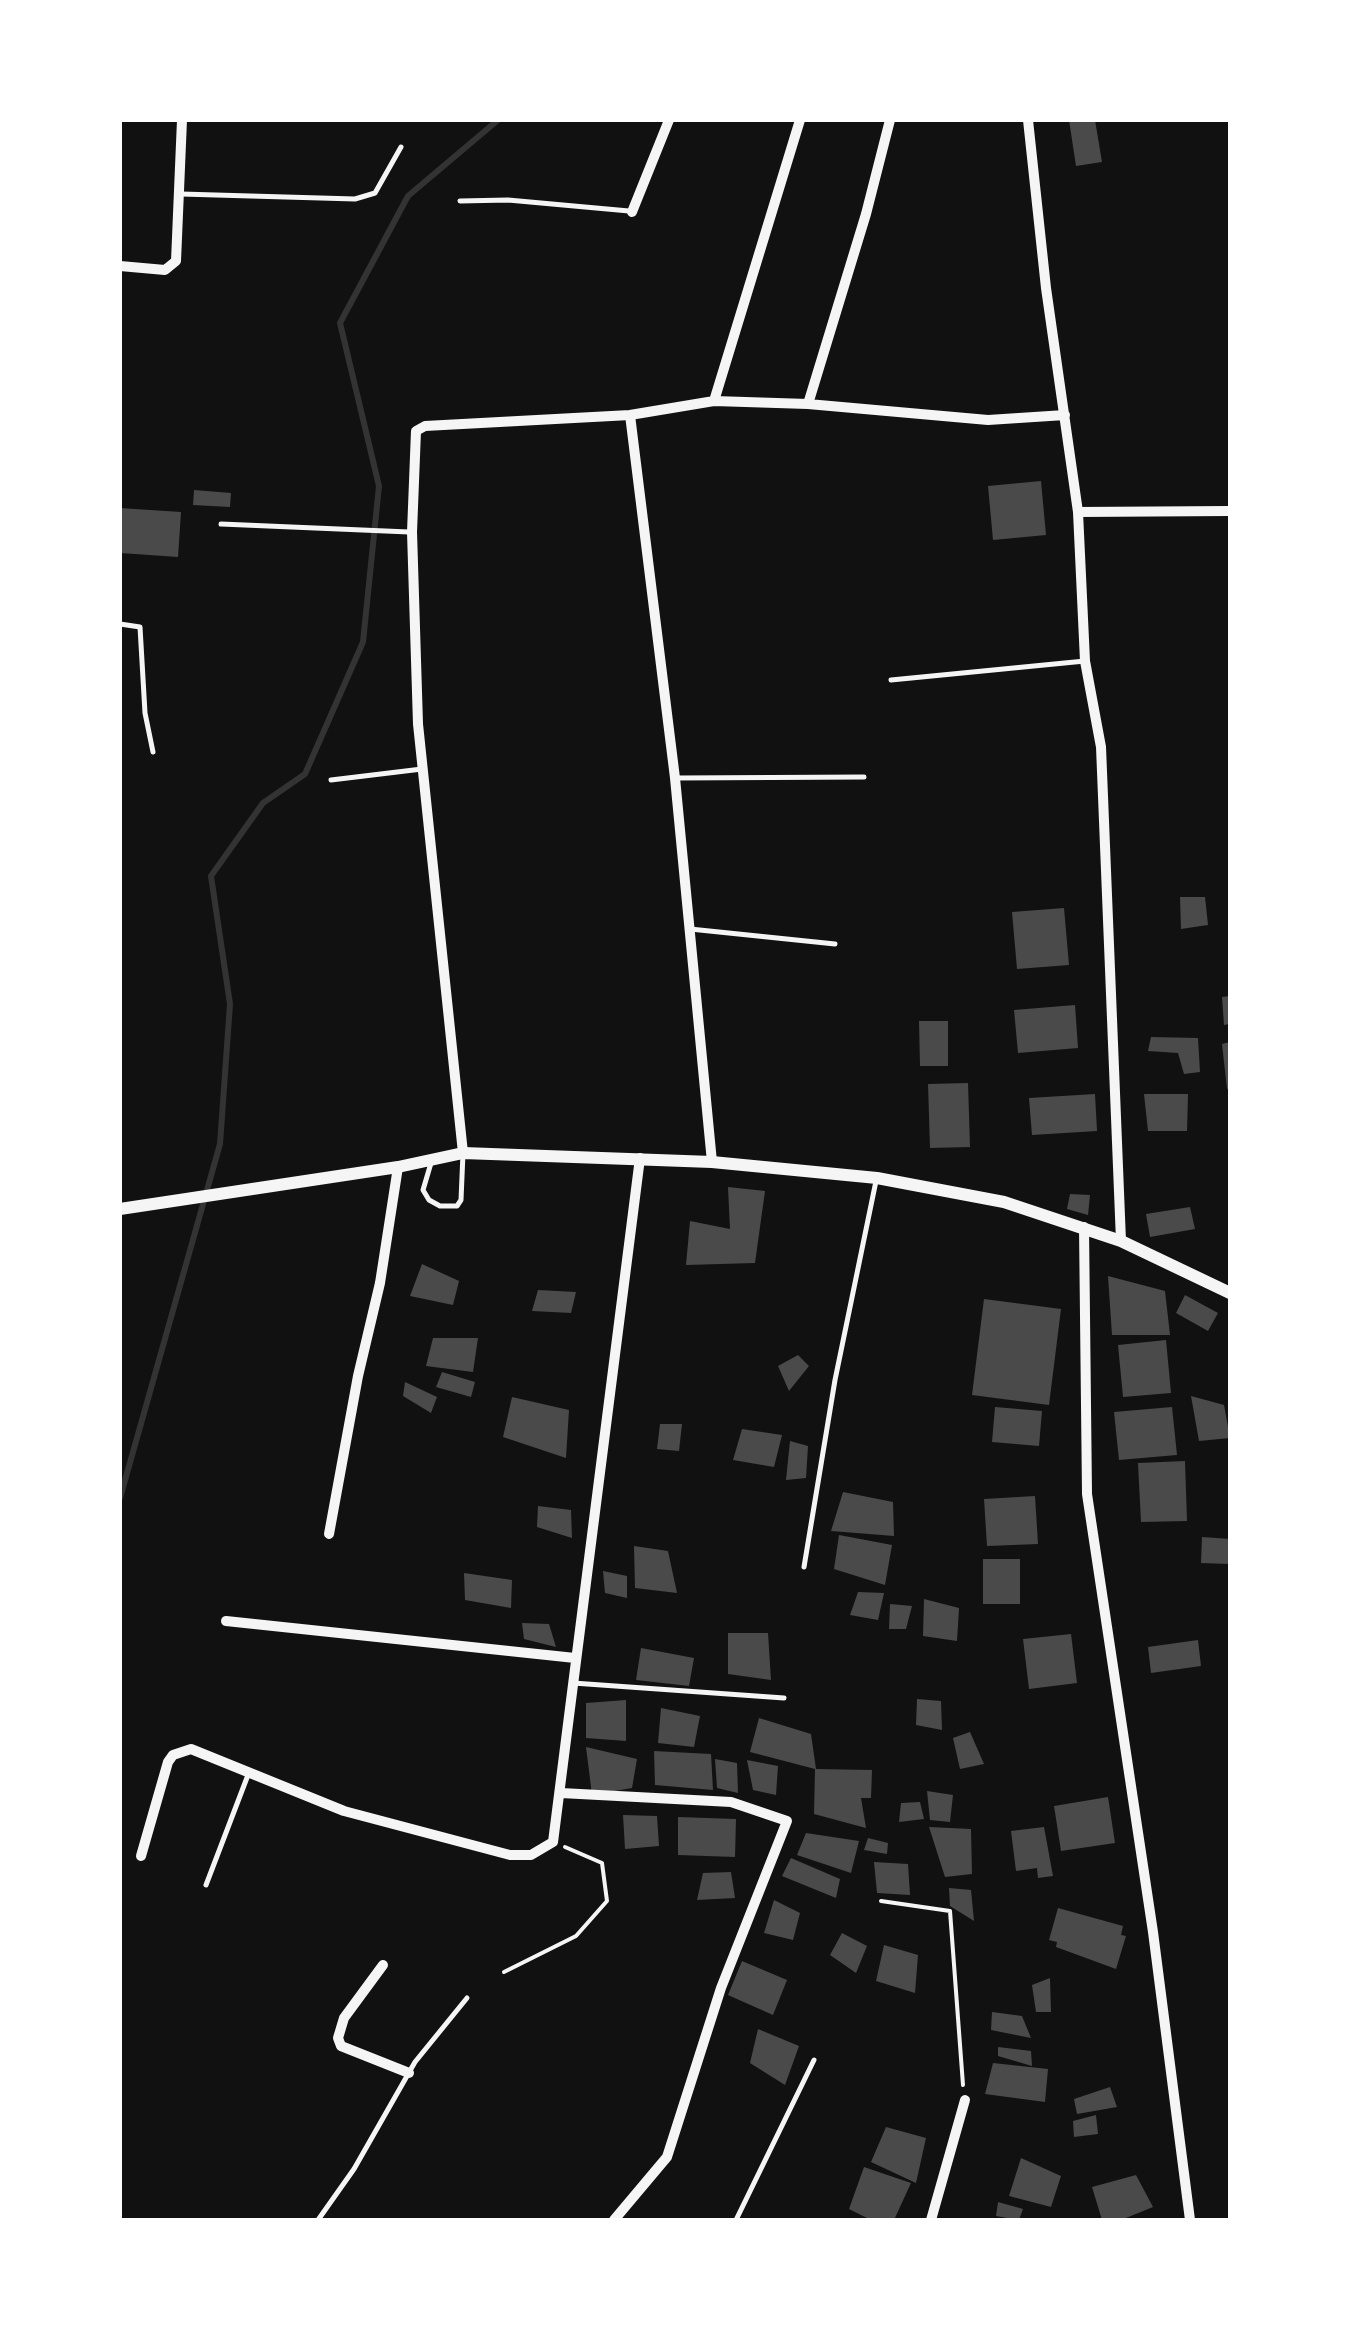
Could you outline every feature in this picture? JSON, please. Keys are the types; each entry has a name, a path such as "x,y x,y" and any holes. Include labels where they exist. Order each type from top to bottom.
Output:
{"street":[{"path":"120,266 165,270 176,261 182,120"},
{"path":"632,212 669,120"},
{"path":"714,401 800,120"},
{"path":"808,404 866,214 890,120"},
{"path":"1028,120 1046,288 1078,512 1084,661 1101,747 1121,1241"},
{"path":"463,1153 418,724 412,532 416,431 425,426 630,414 714,401 808,404 988,420 1066,415"},
{"path":"630,414 675,778 712,1162"},
{"path":"1078,512 1230,511"},
{"path":"120,1209 398,1167 463,1153 712,1162 877,1178 1004,1202 1121,1241 1230,1294"},
{"path":"141,1856 168,1762 173,1755 190,1749 344,1811 510,1855 532,1855 553,1842 640,1158"},
{"path":"329,1534 358,1376 380,1283 398,1167"},
{"path":"1084,1227 1087,1494 1153,1932 1190,2220"},
{"path":"226,1622 575,1658"},
{"path":"561,1793 732,1802 788,1821 722,1988 666,2157 614,2220"},
{"path":"383,1965 344,2018 338,2038 341,2046 409,2072"},
{"path":"931,2220 964,2100"}],"lane":[{"path":"180,194 355,199 375,193 401,148"},
{"path":"460,201 508,200 632,212"},
{"path":"221,524 412,532"},
{"path":"120,624 140,626 145,713 153,752"},
{"path":"891,680 1084,661"},
{"path":"330,780 424,769"},
{"path":"675,778 864,776"},
{"path":"690,930 836,944"},
{"path":"432,1160 423,1190 429,1200 440,1206 458,1206 463,1153"},
{"path":"804,1567 835,1380 877,1178"},
{"path":"574,1683 784,1698"},
{"path":"206,1885 249,1772"},
{"path":"318,2220 354,2169 409,2072 467,1998"},
{"path":"736,2220 814,2060"}],"path":[{"path":"504,1972 576,1936 607,1901 602,1864 553,1842"},
{"path":"881,1902 950,1911 964,2100"}],"building":[{"path":"1069,120 1095,120 1102,162 1076,166"},
{"path":"1041,481 1046,535 993,540 988,486"},
{"path":"194,490 231,493 230,507 193,505"},
{"path":"120,508 181,512 178,557 120,553"},
{"path":"1180,897 1205,897 1208,925 1181,929"},
{"path":"1064,908 1069,965 1017,969 1012,912"},
{"path":"1230,996 1230,1024 1224,1025 1222,997"},
{"path":"1075,1005 1078,1048 1018,1053 1014,1010"},
{"path":"919,1021 948,1021 948,1066 920,1066"},
{"path":"1151,1037 1198,1038 1200,1072 1184,1074 1178,1053 1148,1051"},
{"path":"1230,1042 1230,1088 1227,1089 1222,1044"},
{"path":"968,1083 970,1147 930,1148 928,1084"},
{"path":"1095,1094 1097,1131 1032,1135 1029,1098"},
{"path":"1144,1094 1188,1094 1187,1131 1148,1131"},
{"path":"728,1187 765,1191 755,1263 686,1265 690,1221 730,1229"},
{"path":"1070,1194 1090,1195 1088,1215 1067,1209"},
{"path":"1190,1207 1195,1229 1150,1237 1146,1214"},
{"path":"422,1264 459,1281 453,1305 410,1296"},
{"path":"1108,1276 1165,1291 1170,1335 1112,1335"},
{"path":"538,1290 576,1292 571,1313 532,1311"},
{"path":"1185,1295 1218,1313 1208,1331 1176,1313"},
{"path":"984,1299 1061,1309 1049,1405 972,1395"},
{"path":"433,1338 478,1338 473,1372 426,1366"},
{"path":"1166,1340 1171,1393 1123,1397 1118,1345"},
{"path":"798,1355 809,1366 789,1391 778,1366"},
{"path":"442,1372 475,1382 471,1397 436,1387"},
{"path":"405,1382 437,1397 431,1413 403,1396"},
{"path":"1191,1396 1224,1405 1230,1438 1199,1441"},
{"path":"512,1397 569,1410 566,1458 503,1437"},
{"path":"995,1407 1042,1411 1039,1446 992,1442"},
{"path":"1172,1407 1177,1455 1119,1460 1114,1412"},
{"path":"660,1424 682,1424 679,1451 657,1449"},
{"path":"742,1429 782,1435 774,1467 733,1460"},
{"path":"790,1441 808,1446 806,1478 786,1480"},
{"path":"1185,1461 1187,1521 1141,1522 1138,1463"},
{"path":"843,1492 893,1502 894,1536 831,1531"},
{"path":"1035,1496 1038,1544 987,1546 984,1499"},
{"path":"538,1506 571,1510 572,1538 537,1527"},
{"path":"839,1535 892,1545 885,1585 834,1569"},
{"path":"1202,1537 1230,1539 1230,1564 1201,1563"},
{"path":"634,1546 668,1551 677,1593 635,1588"},
{"path":"983,1559 1020,1559 1020,1604 983,1604"},
{"path":"603,1571 627,1576 627,1598 605,1593"},
{"path":"464,1573 512,1580 511,1608 465,1600"},
{"path":"858,1592 884,1593 878,1620 850,1615"},
{"path":"924,1599 959,1608 957,1641 923,1636"},
{"path":"890,1604 912,1606 906,1629 889,1629"},
{"path":"522,1623 549,1624 556,1647 524,1639"},
{"path":"728,1633 768,1633 771,1680 728,1674"},
{"path":"1071,1634 1077,1683 1029,1689 1023,1639"},
{"path":"1198,1640 1201,1666 1151,1673 1148,1647"},
{"path":"641,1648 694,1658 689,1686 636,1680"},
{"path":"917,1699 941,1701 942,1730 916,1725"},
{"path":"626,1700 626,1741 586,1738 586,1703"},
{"path":"661,1708 700,1716 694,1747 658,1743"},
{"path":"759,1718 811,1734 816,1769 872,1770 871,1798 861,1798 866,1828 814,1814 815,1769 750,1752"},
{"path":"970,1732 984,1764 960,1769 953,1738"},
{"path":"586,1747 637,1759 632,1788 592,1795"},
{"path":"654,1751 711,1754 713,1790 655,1785"},
{"path":"715,1759 737,1763 738,1793 717,1788"},
{"path":"747,1760 778,1766 776,1795 753,1790"},
{"path":"927,1791 953,1795 950,1822 930,1820"},
{"path":"1108,1797 1115,1843 1061,1851 1054,1806"},
{"path":"920,1802 924,1819 899,1822 901,1803"},
{"path":"623,1815 657,1816 659,1846 625,1849"},
{"path":"678,1817 736,1819 735,1857 678,1855"},
{"path":"929,1827 971,1829 972,1874 945,1877"},
{"path":"1044,1827 1053,1876 1038,1878 1037,1868 1016,1871 1011,1831"},
{"path":"806,1833 859,1841 851,1873 797,1855"},
{"path":"868,1838 888,1843 887,1854 864,1850"},
{"path":"791,1858 840,1879 836,1898 782,1876"},
{"path":"874,1862 908,1864 910,1895 877,1893"},
{"path":"731,1872 735,1898 697,1900 703,1873"},
{"path":"949,1888 971,1890 974,1921 950,1906"},
{"path":"774,1900 800,1913 793,1940 764,1933"},
{"path":"1058,1908 1123,1926 1121,1935 1126,1936 1116,1969 1056,1947 1057,1942 1049,1940"},
{"path":"842,1933 867,1946 856,1973 830,1955"},
{"path":"884,1945 918,1955 915,1993 876,1981"},
{"path":"742,1961 787,1980 773,2015 728,1995"},
{"path":"1050,1978 1051,2012 1036,2012 1032,1985"},
{"path":"992,2012 1022,2016 1031,2038 991,2030"},
{"path":"758,2029 799,2046 785,2085 750,2063"},
{"path":"998,2047 1031,2051 1032,2066 998,2056"},
{"path":"993,2063 1048,2069 1045,2102 985,2094"},
{"path":"1110,2087 1117,2107 1077,2114 1074,2099"},
{"path":"1096,2115 1098,2134 1074,2137 1073,2121"},
{"path":"886,2127 926,2138 916,2183 871,2162"},
{"path":"1021,2158 1061,2176 1051,2207 1009,2196"},
{"path":"864,2167 911,2183 894,2220 871,2220 849,2209"},
{"path":"1136,2175 1153,2207 1121,2220 1102,2220 1092,2187"},
{"path":"998,2202 1023,2209 1019,2220 996,2216"}],"waterway":[{"path":"120,1498 220,1144 230,1004 211,876 263,803 305,774 363,642 379,486 340,323 408,196 498,120"}]}
